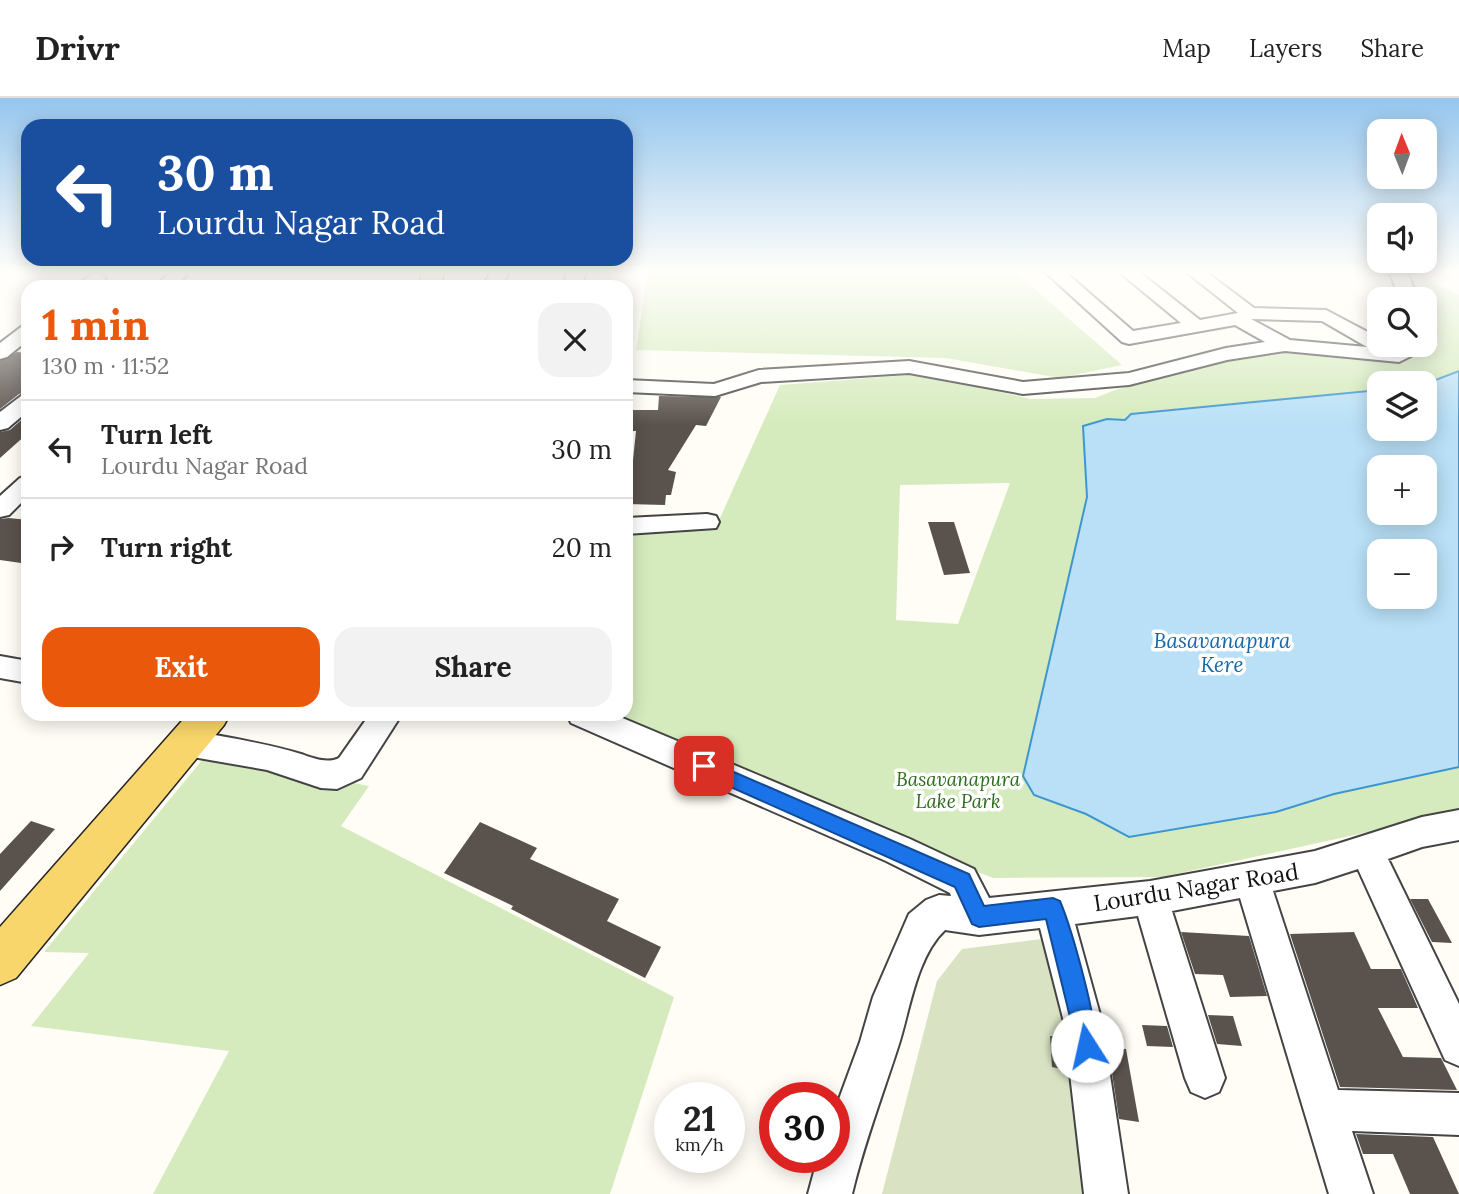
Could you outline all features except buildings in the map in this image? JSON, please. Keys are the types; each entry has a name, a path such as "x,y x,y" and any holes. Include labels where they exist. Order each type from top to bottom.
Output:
{"main road":[{"path":"0,962 199,728"}],"street":[{"path":"1111,322 1129,338 1219,322"},
{"path":"1191,322 1196,326"},
{"path":"1244,322 1285,345"},
{"path":"1337,322 1367,338"},
{"path":"0,352 21,336"},
{"path":"633,386 715,390 759,376 909,367 1023,388 1129,379 1226,354 1285,345 1367,353"},
{"path":"0,423 21,406"},
{"path":"633,526 707,522"},
{"path":"0,667 21,671"},
{"path":"199,728 267,757 321,774 337,775 350,768 382,721"},
{"path":"598,721 898,850 962,881 979,917"},
{"name":"Lourdu Nagar Road","path":"830,1194 842,1147 880,1042 892,997 922,926 939,912 979,917 1150,898 1315,867 1422,831 1459,825"},
{"path":"1366,850 1459,1046"},
{"path":"1252,880 1351,1194"},
{"path":"1150,898 1205,1078"},
{"path":"1053,908 1083,1022 1106,1194"},
{"path":"1325,1110 1459,1114"}],"green space":[{"path":"640,322 1073,322 1122,365 1060,378 946,358 636,350"},
{"name":"Basavanapura Lake Park","path":"1437,322 1459,322 1459,371 1437,379 1437,371 1367,371 1367,391 1131,413 1125,420 1107,419 1083,426 1087,497 1023,776 1129,837 1276,812 1334,794 1459,767 1459,812 1163,877 993,878 613,721 633,721 633,535 715,529 780,385 921,374 1031,399 1095,398 1115,390 1259,353 1314,352 1398,359 1437,357","holes":["1010,483 958,624 896,620 900,485"]},
{"path":"208,753 369,786 341,826 674,997 610,1194 153,1194 229,1051 31,1026 89,953 44,952"},
{"path":"1073,935 1108,1194 882,1194 937,981 962,949"}],"water":[{"name":"Basavanapura Kere","path":"1459,371 1459,767 1334,794 1276,812 1129,837 1086,814 1034,795 1023,776 1087,497 1083,426 1107,419 1125,420 1131,414 1367,391 1367,441 1437,441 1437,379"}],"route":[{"path":"704,766 898,850 962,881 979,917 1053,908 1087,1046"}]}
